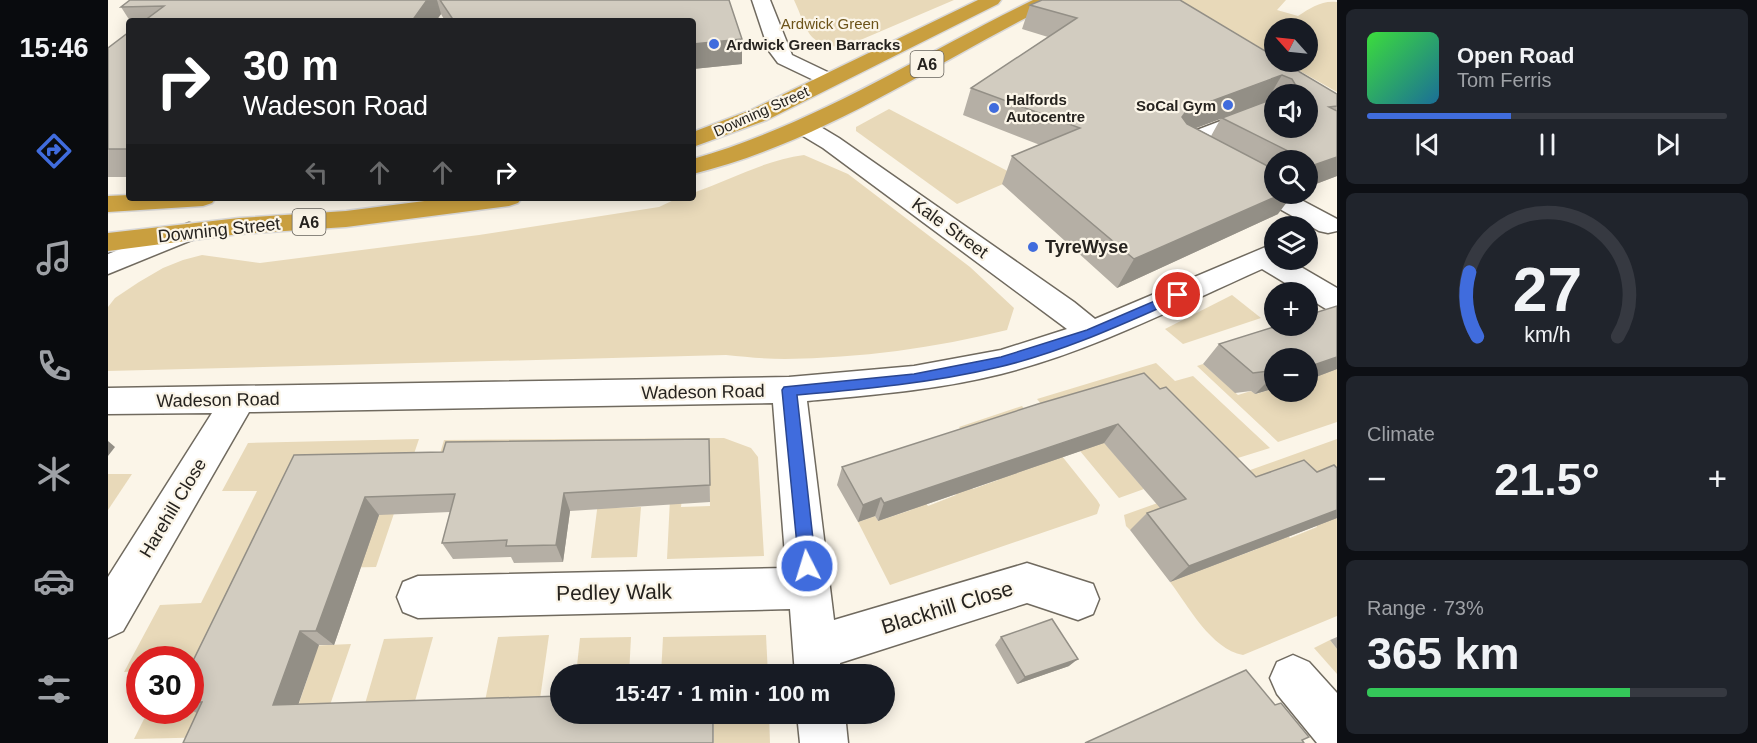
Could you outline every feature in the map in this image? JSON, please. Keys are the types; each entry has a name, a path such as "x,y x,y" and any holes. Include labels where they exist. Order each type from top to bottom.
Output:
{"highway":[{"name":"A6","path":"829,80 992,0"},
{"name":"A6","path":"806,129 1047,0"},
{"name":"Downing Street","path":"696,139 759,115 829,80"},
{"name":"Downing Street","path":"696,166 720,161 806,129"},
{"name":"Downing Street","path":"108,204 155,201"},
{"name":"Downing Street","path":"108,242 189,231 346,219 485,201"}],"street":[{"path":"761,0 779,51 785,59 829,80"},
{"path":"1264,111 1181,144 1324,227"},
{"name":"Kale Street","path":"806,129 860,164 1063,309 1091,333"},
{"path":"108,265 189,231"},
{"name":"Wadeson Road","path":"108,401 789,390 914,379 1001,362 1091,333 1264,257"},
{"path":"1292,270 1337,302"},
{"path":"789,390 817,662"},
{"name":"Harehill Close","path":"108,616 238,399"},
{"name":"Blackhill Close","path":"817,662 1027,583 1078,599"},
{"name":"Pedley Walk","path":"418,597 809,588"},
{"path":"1293,678 1337,730"},
{"path":"822,724 824,743"}],"green space":[{"name":"Ardwick Green","path":"794,0 954,0 844,47 832,46 815,40 806,28"},
{"path":"1177,0 1286,0 1277,10 1298,16 1321,3 1337,2 1337,92 1302,72 1318,72 1318,18 1264,18 1264,50"},
{"path":"889,109 1019,177 957,204 856,131 856,127"},
{"path":"804,155 848,174 970,267 1014,308 1007,330 925,347 813,358 771,359 726,355 108,371 108,307 115,298 139,282 183,260 202,255 260,263 479,235 659,207 672,201 696,201 696,192 761,166"},
{"path":"1232,295 1261,318 1183,344 1165,329"},
{"path":"1156,363 1175,381 1193,376 1270,448 1209,467 1076,410 1144,489 1119,498 1037,399"},
{"path":"1203,364 1238,395 1251,391 1256,394 1264,391 1264,402 1318,402 1318,374 1337,368 1337,422 1278,442 1197,366"},
{"path":"1022,406 1097,500 1100,505 1097,514 890,585 858,522 875,516 878,521 911,510 924,500 928,506 956,495 953,489 968,484 973,489 998,480 959,427"},
{"path":"724,438 751,448 758,457 764,556 667,559 670,499 682,498 681,507 710,506 709,457 435,471 444,440"},
{"path":"419,439 376,567 330,568 217,737 134,739 142,724 204,724 204,646 138,646 160,605 201,603 257,491 222,491 248,443"},
{"path":"1337,439 1337,477 1178,513 1130,530 1126,526 1124,515"},
{"path":"108,474 132,474 108,510"},
{"path":"599,494 611,508 641,507 637,557 591,558"},
{"path":"1337,509 1337,616 1243,655 1231,651 1211,636 1170,582 1195,572 1228,552 1233,558 1257,549 1283,531 1290,538 1317,527 1311,520"},
{"path":"549,635 540,699 485,701 498,637"},
{"path":"766,635 767,664 662,664 663,637"},
{"path":"433,637 415,701 362,714 384,639"},
{"path":"631,637 630,664 577,664 580,638"},
{"path":"1330,640 1337,649 1337,674 1314,648"},
{"path":"351,644 321,731 256,743 289,733 310,671 306,646"},
{"path":"714,724 769,724 770,743 714,743"}],"building":[{"path":"130,0 427,0 414,18 148,18 164,6 121,7"},
{"path":"440,0 729,0 742,39 696,44 696,18 452,18"},
{"path":"1042,0 1180,0 1264,50 1264,72 1300,72 1337,94 1337,106 1329,107 1337,111 1337,157 1318,164 1318,150 1286,150 1222,118 1264,102 1264,138 1318,138 1318,84 1295,84 1292,79 1282,75 1187,110 1182,117 1187,124 1264,164 1264,202 1134,259 1012,156 1080,128 971,88 1077,18 1030,5"},
{"path":"126,34 126,149 108,149 108,48"},
{"path":"1337,306 1337,357 1318,364 1318,348 1264,348 1264,372 1253,373 1219,344 1264,330 1264,336 1318,336 1318,312"},
{"path":"1144,373 1160,389 1166,387 1256,477 1304,460 1317,472 1334,465 1337,468 1337,510 1189,566 1147,513 1186,499 1118,424 884,503 881,498 863,505 842,467 1038,404"},
{"path":"709,439 710,485 564,493 556,545 506,546 507,540 442,543 455,494 365,497 316,631 300,631 273,705 550,696 550,724 713,724 713,743 183,743 192,724 204,724 204,646 200,646 294,455 443,452 446,442"},
{"path":"1052,619 1078,659 1025,677 1001,637"},
{"path":"1246,670 1275,705 1281,703 1309,737 1302,740 1304,743 1085,743"}],"place":[{"name":"Ardwick Green Barracks","path":"714,44"},
{"name":"SoCal Gym","path":"1228,105"},
{"name":"Halfords Autocentre","path":"994,108"},
{"name":"TyreWyse","path":"1033,247"}],"route":[{"path":"807,566 789,390 914,379 1001,362 1091,333 1178,295"}]}
